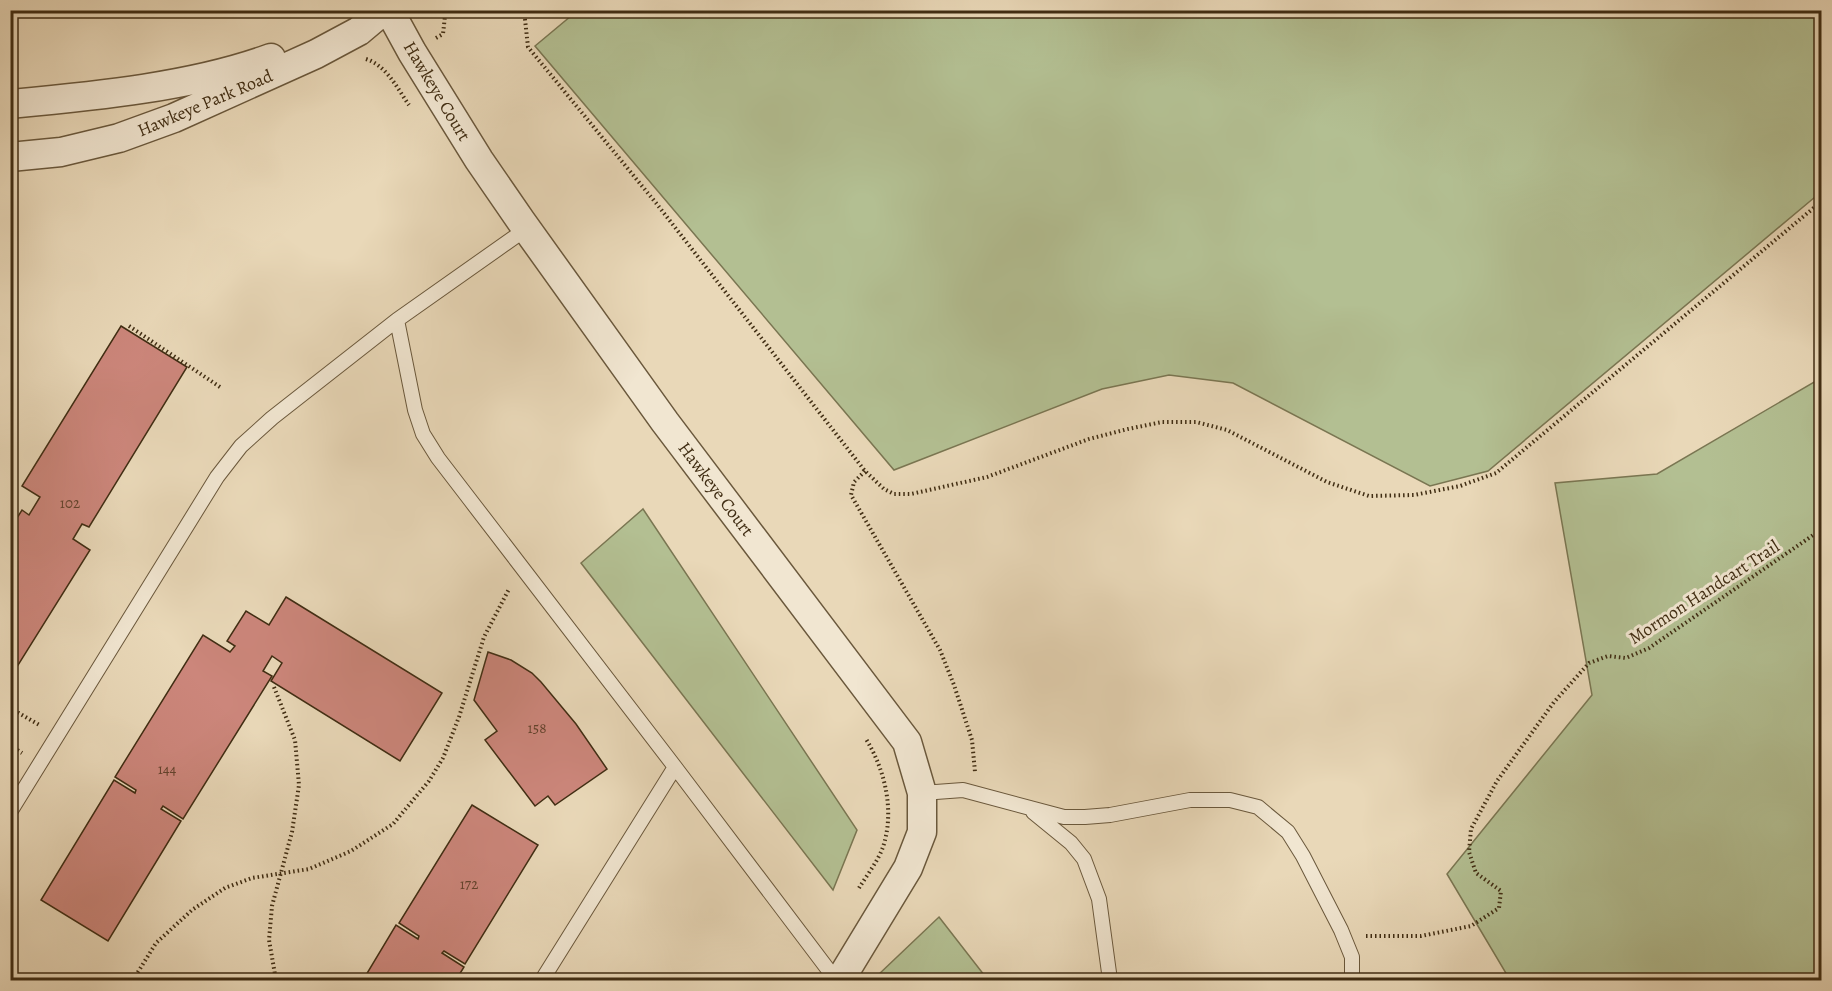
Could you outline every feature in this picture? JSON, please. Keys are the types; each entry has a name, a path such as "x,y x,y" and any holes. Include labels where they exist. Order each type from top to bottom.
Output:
{"street":[{"name":"Hawkeye Park Road","path":"10,104 78,98 192,80 253,65 382,10"},
{"name":"Hawkeye Park Road","path":"10,157 61,152 107,141 174,118 316,54 359,31 382,10"},
{"name":"Hawkeye Court","path":"389,10 412,52 526,229 666,422 907,742 922,793 922,832 908,868 838,981"}],"lane":[{"path":"10,812 217,477 241,446 272,418 397,320 526,229"},
{"path":"397,320 415,410 423,434 433,450 838,981"},
{"path":"542,981 675,767"},
{"path":"922,793 963,790 976,792 1064,817 1110,815 1190,800 1230,800 1258,807 1288,832 1303,856 1352,957 1352,981"},
{"path":"1026,807 1071,843 1084,859 1099,899 1110,981"}],"path":[{"path":"524,10 528,48 656,203 865,471 884,489 894,494 911,494 987,477 1089,439 1162,422 1196,422 1227,430 1327,482 1369,496 1414,495 1460,486 1496,472 1821,201"},
{"path":"384,69 409,106"},
{"path":"129,326 220,387"},
{"path":"865,471 854,482 851,495 939,650 954,685 972,740 976,792"},
{"name":"Mormon Handcart Trail","path":"1343,935 1421,936 1471,926 1498,908 1501,891 1476,873 1468,852 1471,829 1497,781 1554,702 1589,663 1608,656 1626,658 1649,648 1821,529"},
{"path":"133,981 156,943 192,910 225,888 252,878 309,869 351,851 393,824 429,781 443,758 459,717 484,637 509,589"},
{"path":"274,687 295,740 299,785 292,831 272,906 269,940 276,981"},
{"path":"10,708 57,736"},
{"path":"854,896 883,849 889,822 883,777 877,758 861,732"}],"green space":[{"path":"577,11 1821,11 1821,192 1488,471 1430,486 1233,383 1169,375 1102,389 894,470 535,46"},
{"path":"1821,378 1821,980 1510,980 1447,874 1592,695 1555,483 1657,474"},
{"path":"643,509 857,830 833,890 581,563"},
{"path":"939,917 988,980 881,980 877,976"}],"building":[{"path":"121,326 187,367 89,527 82,524 73,539 90,550 10,678 10,529 22,510 29,515 40,497 22,486"},
{"path":"286,597 442,693 400,761 271,681 282,663 272,656 263,671 272,676 183,819 163,806 161,809 181,821 108,941 41,900 114,780 135,793 136,790 115,777 203,635 230,652 235,646 227,641 246,611 269,625"},
{"path":"488,652 511,660 532,673 576,724 607,769 555,805 548,796 535,806 485,740 497,731 474,700"},
{"path":"472,805 538,845 465,964 444,951 442,953 464,967 456,980 363,980 396,925 418,939 419,936 399,923"}]}
